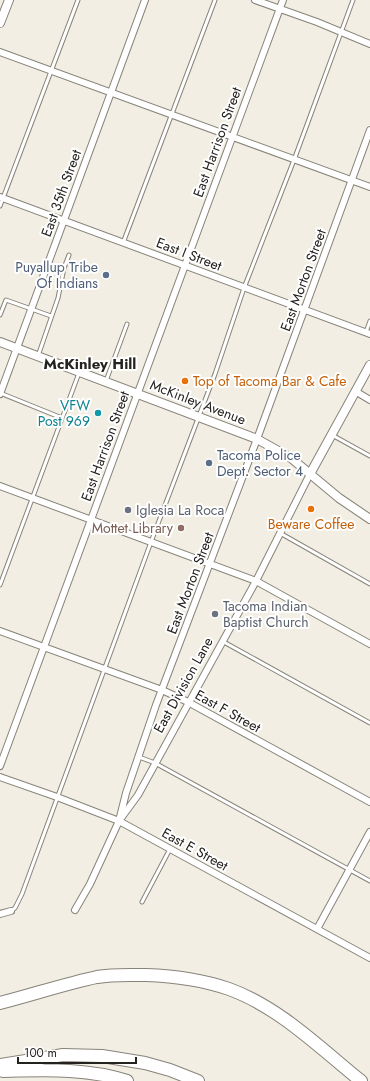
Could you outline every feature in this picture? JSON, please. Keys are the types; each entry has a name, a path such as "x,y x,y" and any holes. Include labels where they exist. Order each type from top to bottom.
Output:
{"highway":[{"path":"0,1003 98,977 119,975 157,976 193,980 230,990 260,1004 296,1028 361,1081"},
{"path":"296,1028 351,1081"},
{"path":"0,1065 63,1055 102,1056 145,1063 170,1070 198,1081"},
{"path":"0,1071 78,1071 115,1077 127,1081"}],"street":[{"path":"0,23 9,0"},
{"name":"East 35th Street","path":"0,394 145,0"},
{"path":"256,0 370,44"},
{"name":"East Harrison Street","path":"0,766 283,0"},
{"path":"0,52 370,187"},
{"name":"East Morton Street","path":"119,821 126,792 138,756 257,439 370,130"},
{"name":"East I Street","path":"1,198 368,334"},
{"name":"McKinley Avenue","path":"0,342 257,439 291,458 339,498 370,519"},
{"name":"East Division Lane","path":"75,910 90,884 119,821 138,795 256,581 331,434 370,365"},
{"path":"355,391 370,400"},
{"path":"0,486 256,581 370,644"},
{"name":"East F Street","path":"0,631 162,690 188,702 370,802"},
{"name":"East E Street","path":"0,777 119,821 370,958"},
{"path":"317,929 370,832"},
{"path":"0,914 11,911"}],"lane":[{"path":"0,206 1,198 78,0"},
{"path":"123,242 215,0"},
{"path":"11,911 15,908 22,894 151,542 199,416 244,288 294,160 353,0"},
{"path":"38,356 58,298 64,268 69,255"},
{"path":"0,315 6,300 51,316"},
{"path":"368,334 370,320"},
{"path":"106,381 127,324"},
{"path":"0,585 80,371"},
{"path":"0,394 62,418"},
{"path":"331,434 370,456"},
{"path":"280,533 370,584"},
{"path":"222,641 370,723"},
{"path":"138,756 155,763 370,881"},
{"path":"142,902 170,849"}],"place":[{"name":"Puyallup Tribe Of Indians","path":"106,275"},
{"name":"Top of Tacoma Bar & Cafe","path":"185,381"},
{"name":"VFW Post 969","path":"98,413"},
{"name":"Tacoma Police Dept. Sector 4","path":"209,463"},
{"name":"Beware Coffee","path":"311,509"},
{"name":"Iglesia La Roca","path":"128,510"},
{"name":"Mottet Library","path":"181,528"},
{"name":"Tacoma Indian Baptist Church","path":"215,614"}],"district":[{"name":"McKinley Hill","path":"90,364"}]}
